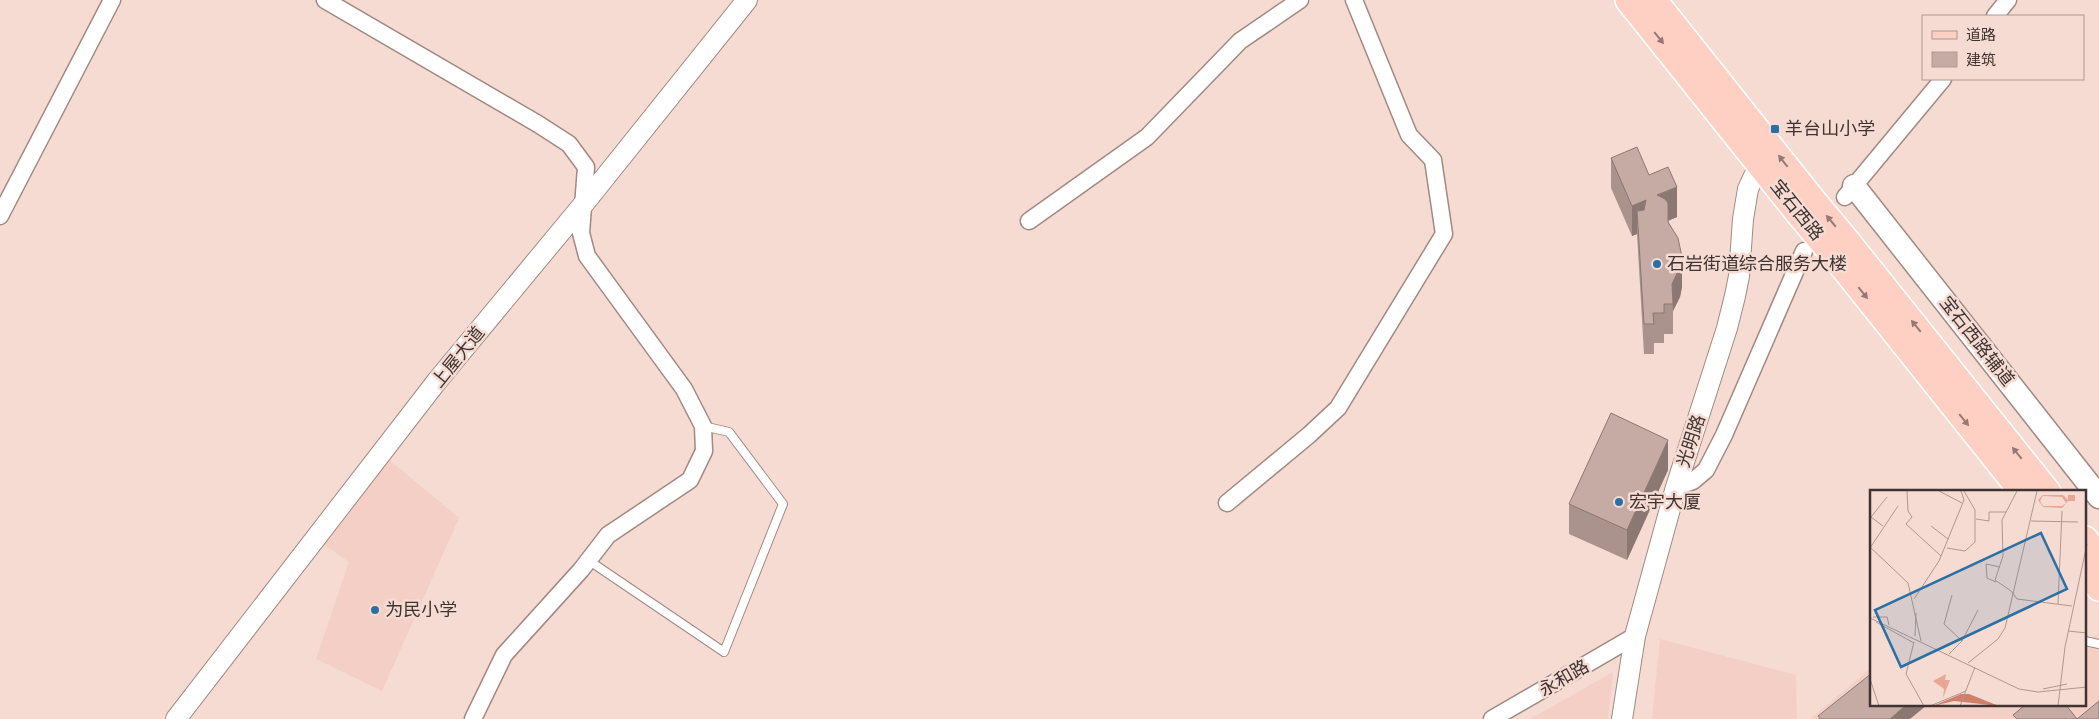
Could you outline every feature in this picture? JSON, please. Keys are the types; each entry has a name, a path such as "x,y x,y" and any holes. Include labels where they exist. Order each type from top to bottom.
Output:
{"main road":[{"name":"宝石西路","path":"1628,0 1763,168 1805,206"},
{"name":"宝石西路","path":"1654,0 1805,206 2046,490"},
{"name":"宝石西路辅道","path":"1850,192 2099,497"},
{"name":"宝石西路","path":"1840,248 2019,490"},
{"path":"2086,540 2099,556"},
{"path":"2086,572 2099,588"}],"street":[{"path":"0,216 112,0"},
{"path":"325,0 569,144 586,167 581,233 587,256 684,388 703,426 704,451 690,480 608,535 504,655 473,719"},
{"name":"上屋大道","path":"176,719 437,381 582,206 747,0"},
{"path":"1029,222 1147,137 1240,40 1300,0"},
{"path":"1228,503 1338,408 1444,234 1433,160 1409,135 1354,0"},
{"path":"1996,15 2008,0"},
{"path":"1850,192 1942,80"},
{"name":"光明路","path":"1622,719 1636,636 1676,486 1727,328 1735,296 1739,276 1743,219 1748,188 1754,176 1763,168"},
{"path":"1676,486 1693,481 1706,470 1724,435 1804,251"},
{"name":"永和路","path":"1492,719 1636,636"}],"lane":[{"path":"588,560 724,652 783,504 729,432 703,426"},
{"path":"2086,641 2099,644"}],"shaded area":[{"name":"为民小学","path":"387,458 459,518 382,691 316,659 349,562 322,543"},
{"path":"2096,635 2099,639 2099,719 1810,719 1870,669 1870,706 2086,706 2086,644"},
{"path":"1660,639 1796,675 1797,719 1652,719"},
{"path":"1613,672 1608,719 1530,719"}],"building":[{"name":"石岩街道综合服务大楼","path":"1637,147 1649,175 1668,167 1677,187 1657,195 1668,203 1668,222 1678,238 1682,257 1680,267 1672,284 1673,304 1664,304 1664,313 1653,313 1654,324 1644,324 1637,211 1644,210 1646,200 1632,206 1611,158"},
{"path":"1611,413 1668,440 1627,530 1569,504"},
{"path":"1870,675 1870,706 1905,706 1890,719 1820,719 1818,716"},
{"path":"2099,701 2099,719 2077,719"},
{"path":"2024,706 2067,706 2077,719 2017,719 2013,715"}],"place":[{"name":"羊台山小学","path":"1775,129"},
{"name":"石岩街道综合服务大楼","path":"1657,264"},
{"name":"宏宇大厦","path":"1619,502"},
{"name":"为民小学","path":"375,610"}]}
